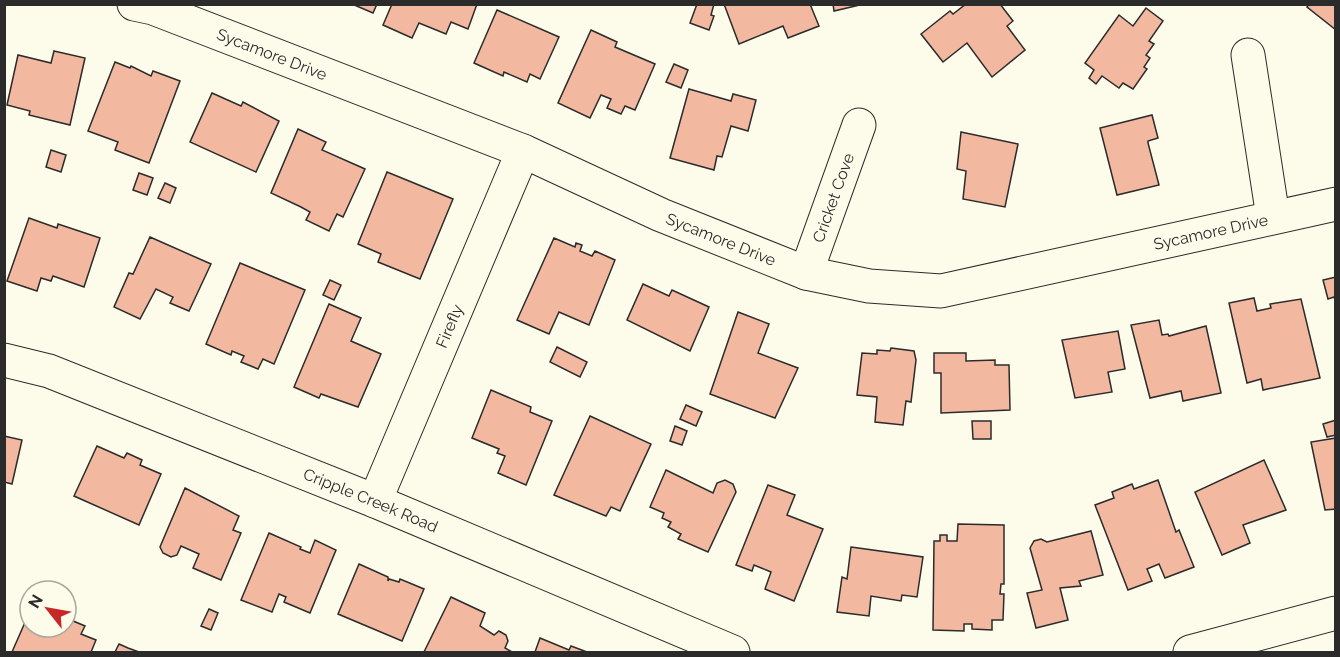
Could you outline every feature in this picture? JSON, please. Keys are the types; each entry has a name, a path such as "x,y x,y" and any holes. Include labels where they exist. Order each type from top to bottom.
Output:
{"street":[{"name":"Sycamore Drive","path":"134,4 153,8 523,151 661,215 806,273 869,286 941,291 1335,204"},
{"path":"1248,55 1273,217"},
{"name":"Cricket Cove","path":"806,273 859,125"},
{"name":"Firefly","path":"375,501 523,151"},
{"name":"Cripple Creek Road","path":"4,360 49,371 375,501 667,640 733,652"},
{"path":"1191,652 1335,613"}],"building":[{"path":"352,4 377,4 373,13"},
{"path":"392,4 477,4 468,29 451,22 446,34 419,23 412,38 383,25"},
{"path":"697,4 714,4 711,15 714,16 709,30 690,23"},
{"path":"724,4 810,4 819,26 788,38 783,26 739,44"},
{"path":"833,4 864,4 834,11"},
{"path":"966,4 1000,4 1013,21 1007,26 1025,50 992,77 967,43 943,62 921,34 950,11 953,14"},
{"path":"1309,4 1336,4 1336,30 1307,7"},
{"path":"1146,8 1163,21 1149,41 1154,44 1146,55 1150,58 1144,67 1147,69 1133,89 1123,83 1119,88 1102,76 1096,84 1089,78 1094,70 1085,63 1119,15 1133,26"},
{"path":"497,10 559,37 540,79 530,74 527,82 504,72 503,76 474,63"},
{"path":"591,30 617,42 615,47 655,64 635,110 625,106 621,114 607,108 611,99 601,95 590,118 558,103"},
{"path":"54,51 85,58 70,125 29,115 30,111 7,105 18,55 51,63"},
{"path":"115,62 130,68 131,66 151,76 153,71 180,81 149,163 115,150 118,142 88,131"},
{"path":"674,64 688,70 681,88 666,82"},
{"path":"689,89 731,101 733,94 756,100 748,131 731,126 722,157 717,156 714,170 670,158"},
{"path":"212,93 241,106 243,102 279,121 256,172 190,142"},
{"path":"1152,115 1158,138 1148,143 1159,185 1117,195 1100,128"},
{"path":"298,129 326,142 322,150 365,169 343,217 337,214 329,231 306,220 310,212 271,193"},
{"path":"961,132 1018,144 1005,207 963,199 966,171 957,169"},
{"path":"51,150 66,155 61,172 46,167"},
{"path":"387,172 453,199 420,279 378,262 381,254 358,244"},
{"path":"139,173 153,178 147,195 133,190"},
{"path":"165,183 176,188 170,203 158,198"},
{"path":"29,218 57,228 58,224 100,238 84,287 53,276 51,281 41,278 37,291 7,281"},
{"path":"150,237 211,264 189,311 170,303 173,297 156,289 140,319 114,307 129,273 133,274"},
{"path":"554,238 575,247 576,243 582,245 580,251 592,256 595,251 615,260 589,325 559,312 549,334 517,320"},
{"path":"240,263 305,290 274,364 263,359 258,369 241,362 244,356 232,351 231,355 206,344"},
{"path":"1336,277 1336,303 1334,297 1328,299 1323,280"},
{"path":"330,280 341,285 334,300 323,295"},
{"path":"643,284 669,296 672,290 709,307 690,351 627,320"},
{"path":"1254,298 1257,311 1271,308 1270,304 1301,299 1320,378 1263,390 1261,379 1247,383 1229,303"},
{"path":"329,304 361,318 351,341 381,354 358,407 321,394 319,398 294,387"},
{"path":"738,312 769,324 758,353 798,368 775,418 710,394"},
{"path":"1159,320 1162,335 1168,334 1169,336 1206,326 1221,393 1183,401 1181,391 1150,398 1131,325"},
{"path":"1118,331 1125,369 1108,372 1112,392 1075,398 1062,340"},
{"path":"557,347 587,362 580,377 550,362"},
{"path":"891,348 914,351 916,360 911,402 906,401 903,425 875,422 877,397 857,395 862,353 877,354 877,350 890,351"},
{"path":"934,353 966,353 966,361 995,360 995,365 1009,365 1010,410 941,413 941,373 934,373"},
{"path":"491,390 531,407 530,412 552,421 526,485 498,473 505,456 497,453 499,449 472,438"},
{"path":"686,405 702,412 696,426 680,419"},
{"path":"590,416 651,444 620,511 611,507 606,516 554,495"},
{"path":"1336,420 1336,435 1327,437 1323,424"},
{"path":"972,421 991,421 991,439 973,439"},
{"path":"675,426 687,431 682,445 670,441"},
{"path":"4,436 22,440 12,484 4,482"},
{"path":"1336,438 1336,509 1325,510 1311,442"},
{"path":"97,446 124,458 127,453 142,460 140,465 161,474 139,525 74,496"},
{"path":"1264,460 1286,510 1243,525 1250,543 1222,555 1195,492"},
{"path":"666,470 713,493 717,483 725,480 733,484 736,492 708,552 678,539 681,534 668,527 671,522 662,518 664,513 650,507"},
{"path":"1158,480 1176,532 1179,530 1194,567 1165,578 1159,564 1147,569 1152,581 1128,590 1095,505 1114,498 1112,492 1132,484 1134,489"},
{"path":"768,485 795,495 787,515 823,529 794,601 765,589 771,572 754,565 752,571 736,565"},
{"path":"185,488 239,516 233,530 241,533 221,580 193,568 199,554 181,546 177,555 171,557 163,553 160,547"},
{"path":"958,524 1004,525 1004,584 1001,584 1000,594 1004,594 1003,620 992,620 992,630 972,629 972,624 964,624 964,631 933,630 934,541 940,541 940,535 947,535 947,541 957,541"},
{"path":"1091,531 1103,575 1079,581 1081,586 1060,588 1068,620 1036,628 1027,593 1042,590 1030,548 1034,541 1041,539 1047,542"},
{"path":"269,533 310,553 315,540 336,550 310,613 284,602 286,597 279,594 272,612 241,600"},
{"path":"851,547 923,557 917,597 902,595 901,601 871,596 869,616 837,612 842,577 847,579"},
{"path":"359,564 388,577 388,581 389,579 399,582 400,579 424,589 402,641 338,614"},
{"path":"451,597 485,613 480,626 494,635 499,631 506,635 508,641 505,648 512,652 424,652"},
{"path":"209,609 218,613 211,630 201,626"},
{"path":"78,623 85,626 81,634 96,640 91,652 12,652 18,638 78,639"},
{"path":"540,638 569,650 571,646 587,652 535,652"},
{"path":"119,644 128,648 139,652 115,652"}]}
